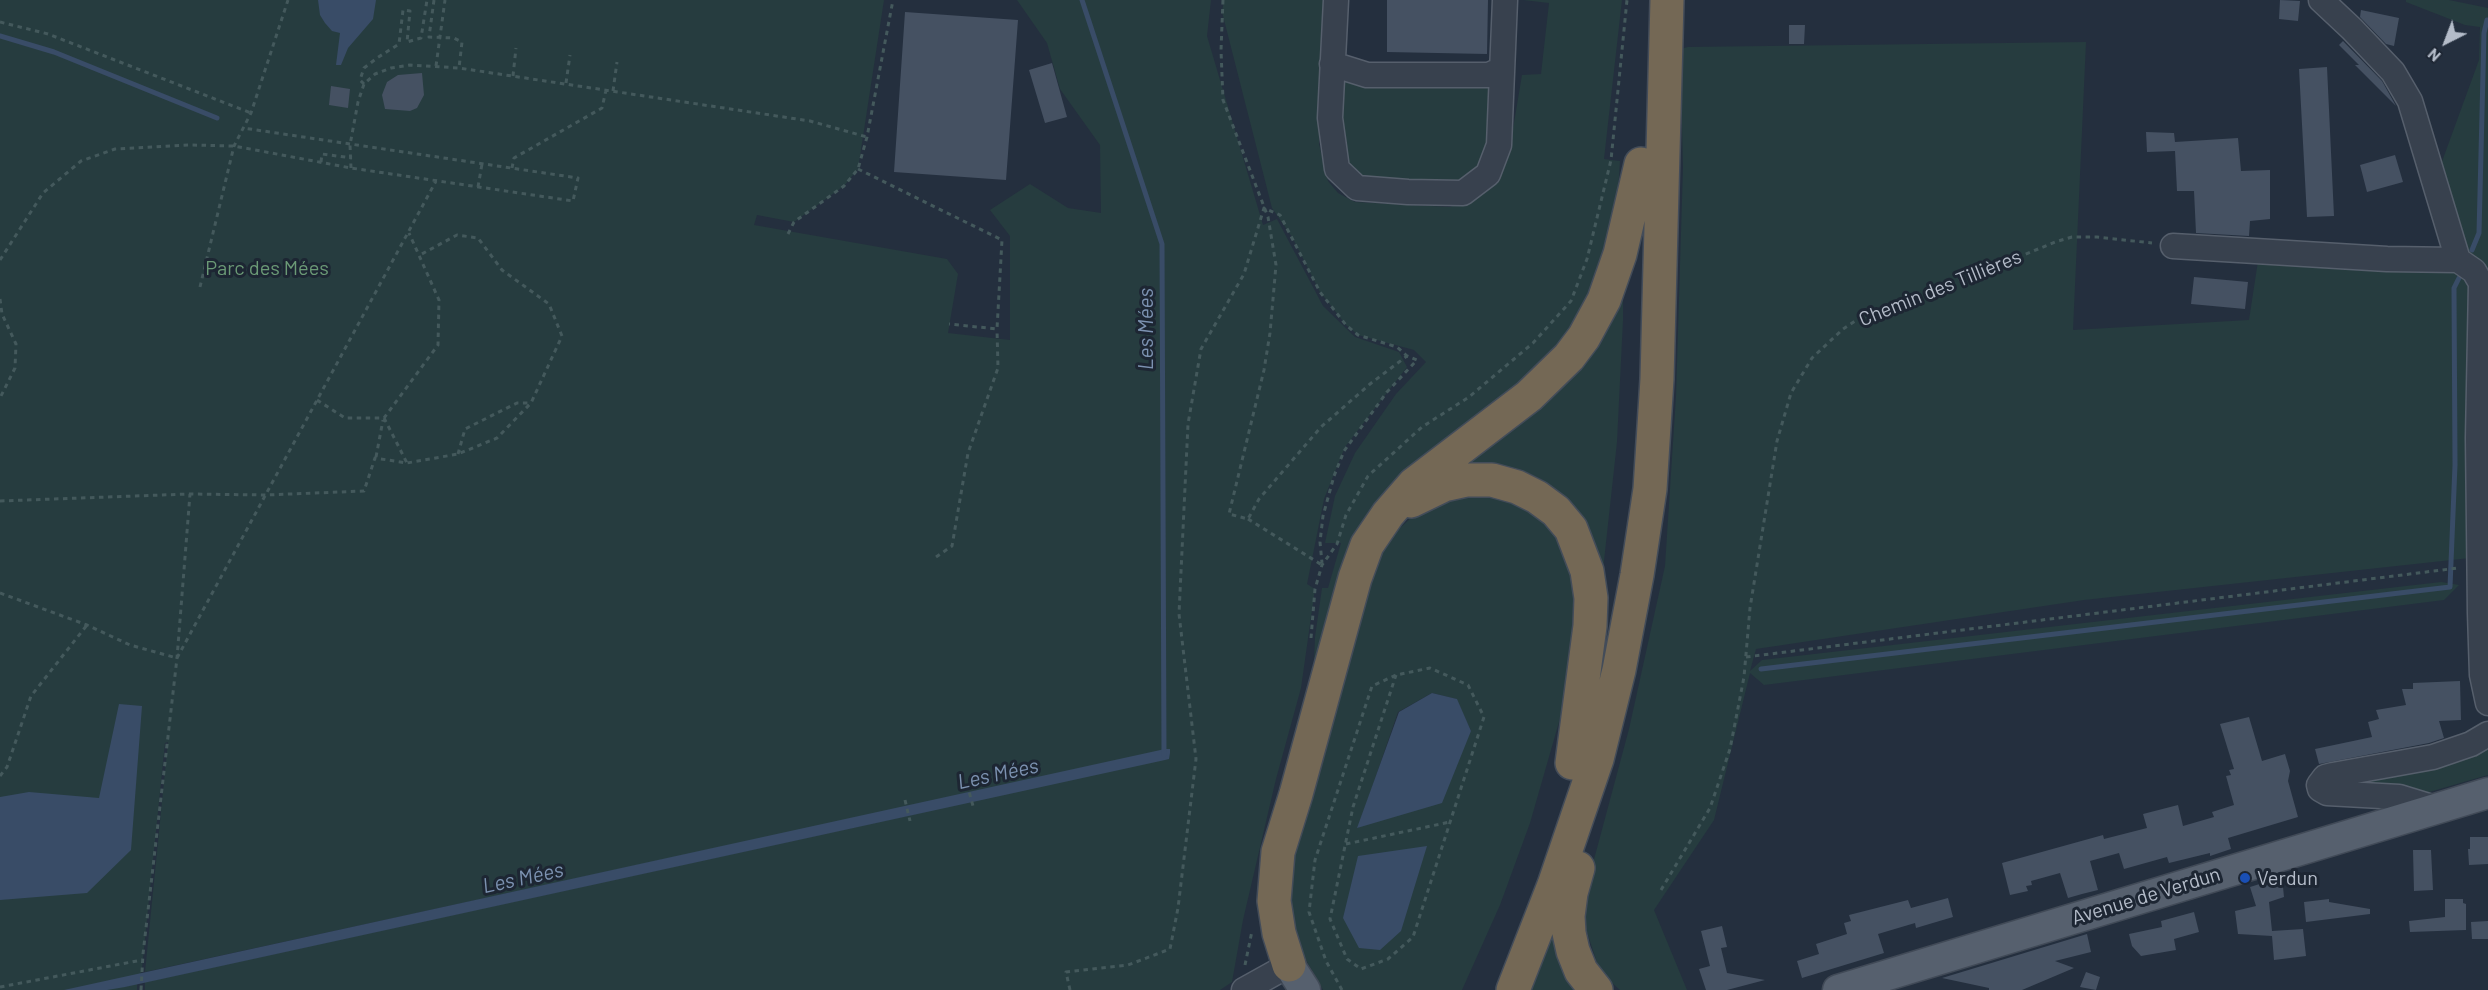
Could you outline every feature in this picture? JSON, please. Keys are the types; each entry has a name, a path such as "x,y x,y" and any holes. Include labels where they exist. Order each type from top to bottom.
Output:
{"highway":[{"path":"1513,990 1554,885 1584,761 1599,660 1625,515 1636,407 1646,0"},
{"path":"1491,990 1619,670 1637,575 1650,489 1658,379 1667,0"},
{"path":"1297,978 1279,933 1274,901 1278,852 1355,578 1367,544 1388,514 1414,484 1529,396 1551,376 1579,344 1604,300 1620,254 1641,164"},
{"path":"1388,514 1444,485 1467,480 1491,480 1517,487 1537,496 1556,511 1571,530 1580,548 1587,571 1591,598 1581,854 1568,916 1573,951 1581,971 1596,990"}],"main road":[{"name":"Avenue de Verdun","path":"1838,990 2488,793"}],"street":[{"path":"1336,0 1330,118 1337,169 1357,188 1463,193 1488,174 1499,144 1506,0"},
{"path":"2321,0 2393,72 2410,101 2458,260"},
{"path":"1332,64 1367,75 1489,75 1502,69"},
{"path":"2173,246 2387,259 2458,260 2468,265 2479,277 2481,291 2478,438 2480,613 2482,675 2488,703"},
{"path":"2435,808 2399,796 2327,793 2320,789 2319,785 2325,777 2333,775 2433,757 2471,744 2488,734"},
{"path":"1244,990 1297,978"}],"path":[{"path":"200,287 234,146 251,112 288,0"},
{"path":"364,84 360,80 364,68 399,44 404,10 410,11 407,42 421,38 427,0"},
{"path":"434,0 429,38 454,38 462,42 459,68"},
{"path":"436,66 445,0"},
{"path":"788,234 794,222 844,186 858,169 867,136 893,0"},
{"path":"1223,0 1221,50 1223,100 1268,218 1276,265 1270,333 1249,437 1229,514 1248,519 1322,565"},
{"path":"1322,565 1337,544 1346,515 1368,476 1422,427 1469,397 1533,343 1570,302 1587,259 1611,160 1627,0"},
{"path":"0,22 48,34 251,112"},
{"path":"513,76 516,48"},
{"path":"566,84 570,56"},
{"path":"613,91 617,62"},
{"path":"351,168 350,145 358,102 364,84 375,74 391,68 410,65 459,68 810,121 867,136"},
{"path":"512,168 514,158 602,108 606,90"},
{"path":"0,260 43,193 81,161 116,149 190,145 234,146 351,168 573,201 578,178 243,128"},
{"path":"321,163 322,154 352,158"},
{"path":"478,187 482,164"},
{"path":"858,169 1002,240 997,329 998,368 968,453 952,546 936,557"},
{"path":"177,658 436,181"},
{"path":"1264,208 1280,215 1320,292 1346,325 1359,335 1396,347 1407,356 1417,360 1387,392 1344,451 1334,476 1323,516 1320,542 1322,565"},
{"path":"1070,990 1066,972 1128,965 1170,948 1178,908 1196,759 1179,614 1188,424 1201,349 1244,274 1264,208"},
{"path":"0,501 364,491 375,458 384,418 438,345 439,300 409,233"},
{"path":"375,458 407,463 458,454 497,438 531,403 562,336 549,304 502,270 478,238 457,235 418,256"},
{"name":"Chemin des Tillières","path":"1661,890 1710,808 1721,778 1738,717 1750,608 1784,412 1800,375 1812,358 1843,328 1886,305 1983,272 2055,242 2072,237 2097,237 2173,246"},
{"path":"0,299 2,314 16,344 15,368 0,398"},
{"path":"950,324 997,329"},
{"path":"1248,519 1259,499 1321,427 1370,384 1407,356"},
{"path":"317,400 345,418 384,418"},
{"path":"458,454 465,429 517,403 531,403"},
{"path":"384,418 407,463"},
{"path":"141,990 142,960 177,658 190,494"},
{"path":"1746,657 2463,567"},
{"path":"0,593 87,625 130,645 177,658"},
{"path":"0,776 6,767 31,696 87,625"},
{"path":"1342,990 1326,961 1309,912 1316,860 1372,686 1396,675 1430,668 1468,685 1484,717 1413,937 1388,959 1361,969 1347,959 1330,919 1353,807 1396,675"},
{"path":"967,784 973,806"},
{"path":"905,800 910,821"},
{"path":"1346,844 1450,822"},
{"path":"0,987 142,960"}],"green space":[{"name":"Parc des Mées","path":"0,0 884,0 858,169 844,186 794,222 757,215 754,225 947,259 958,274 948,333 1010,340 1010,236 990,210 1030,184 1068,208 1101,213 1100,145 1060,89 1047,43 1017,0 1211,0 1207,36 1263,225 1277,219 1323,306 1355,337 1399,352 1407,367 1345,447 1324,499 1307,584 1315,589 1301,688 1276,779 1243,920 1232,982 1220,990 145,990 145,982 924,812 993,788 145,972 168,742 165,743 141,978 125,987 137,983 137,990 0,990"},
{"path":"1224,0 1327,0 1319,144 1328,181 1338,193 1355,202 1450,207 1474,196 1500,170 1512,135 1522,75 1541,74 1549,3 1523,0 1622,0 1604,159 1620,161 1615,242 1562,358 1400,484 1313,686 1315,637 1322,588 1328,588 1341,543 1325,543 1335,496 1355,453 1396,394 1426,362 1414,350 1358,335 1346,325 1320,292 1292,237 1272,208 1222,12"},
{"path":"2406,0 2449,0 2488,8 2488,274 2463,250 2440,167 2479,60 2480,27 2465,25 2406,2"},
{"path":"2086,42 2073,330 2249,320 2258,261 2453,271 2473,288 2470,558 2084,600 1756,649 1750,671 1762,660 2441,582 2459,585 2444,600 1764,685 1750,673 1714,820 1654,910 1687,990 1620,990 1600,972 1584,923 1589,878 1629,729 1665,566 1676,396 1683,167 1680,49 1688,47"},
{"path":"1350,77 1489,85 1491,132 1487,153 1472,174 1461,180 1430,183 1366,180 1343,159 1339,84"},
{"path":"1623,272 1617,442 1603,570 1579,519 1445,474"},
{"path":"1484,490 1537,507 1578,558 1578,642 1559,722 1530,823 1500,905 1462,990 1323,990 1301,951 1291,914 1292,860 1322,765 1370,580 1389,538 1425,505","holes":["1432,693 1456,699 1471,731 1358,828 1398,712"]},
{"path":"2488,746 2488,775 2419,795 2333,783"},
{"path":"1559,917 1589,990 1530,990"}],"water":[{"path":"318,0 376,0 373,19 348,48 341,65 336,65 340,33 332,31 325,23 320,15"},
{"path":"1432,693 1457,699 1471,731 1442,803 1357,828 1399,712"},
{"path":"119,704 142,706 131,850 87,893 0,900 0,797 29,792 99,798"},
{"path":"1170,749 1169,759 125,987 107,990 64,990"},
{"path":"1427,846 1401,931 1380,950 1359,948 1343,918 1358,856"}],"building":[{"path":"1387,0 1488,0 1487,54 1387,52"},
{"path":"2280,0 2300,1 2298,21 2279,19"},
{"path":"2361,10 2399,18 2394,46 2386,44 2360,17"},
{"path":"905,12 1018,20 1006,180 894,172"},
{"path":"1789,25 1805,25 1804,44 1789,44"},
{"path":"2343,41 2382,81 2396,106 2355,65 2359,65 2339,45"},
{"path":"1052,63 1067,117 1045,123 1029,70"},
{"path":"2327,67 2334,216 2307,217 2299,69"},
{"path":"422,73 424,95 417,108 410,111 385,109 382,95 387,82 398,75"},
{"path":"331,86 350,89 348,108 329,105"},
{"path":"2146,132 2174,133 2175,142 2238,138 2241,171 2270,170 2270,219 2250,221 2249,236 2196,233 2194,191 2177,191 2175,151 2147,152"},
{"path":"2395,155 2403,182 2367,192 2360,165"},
{"path":"2194,277 2248,282 2245,309 2191,304"},
{"path":"2460,681 2461,720 2439,721 2444,738 2429,743 2319,764 2315,749 2372,737 2368,722 2379,719 2376,710 2406,705 2402,689 2413,689 2413,683"},
{"path":"2249,717 2262,761 2285,754 2290,771 2288,781 2298,817 2228,838 2231,849 2210,856 2210,853 2169,863 2167,857 2124,869 2119,853 2090,861 2098,890 2068,898 2060,873 2031,881 2032,885 2026,886 2028,891 2010,895 2002,863 2103,835 2104,839 2147,828 2143,814 2178,805 2183,826 2214,817 2212,812 2234,805 2226,776 2231,775 2229,770 2234,769 2220,724"},
{"path":"2470,837 2488,837 2488,864 2469,865"},
{"path":"2413,850 2431,850 2433,890 2414,891"},
{"path":"2282,877 2284,897 2269,902 2272,931 2303,929 2306,956 2274,960 2272,936 2238,934 2235,911 2256,906 2250,887"},
{"path":"1948,898 1953,917 1916,928 1915,923 1878,934 1884,953 1802,978 1797,961 1819,954 1816,944 1847,934 1844,923 1851,921 1849,915 1908,900 1911,908"},
{"path":"2329,899 2329,902 2370,909 2370,914 2306,922 2304,902"},
{"path":"2445,899 2463,899 2463,903 2466,904 2466,930 2410,932 2409,921 2445,917"},
{"path":"2194,912 2199,932 2174,939 2176,950 2141,956 2132,946 2129,934 2162,927 2161,921"},
{"path":"2488,921 2488,939 2472,939 2471,922"},
{"path":"1722,926 1727,947 1721,948 1727,973 1765,980 1727,990 1706,990 1699,969 1710,966 1701,931"},
{"path":"2087,934 2091,952 2055,961 2074,968 2022,990 1989,990 1989,988 1942,978"},
{"path":"2086,972 2100,977 2096,990 2080,987"}],"waterway":[{"name":"Les Mées","path":"1082,0 1162,244 1164,755"},
{"path":"2472,250 2479,233 2484,33 2487,20"},
{"path":"0,36 54,52 217,118"},
{"path":"1761,669 2450,587 2455,465 2454,288 2459,278"}],"place":[{"name":"Verdun","path":"2245,878"}]}
